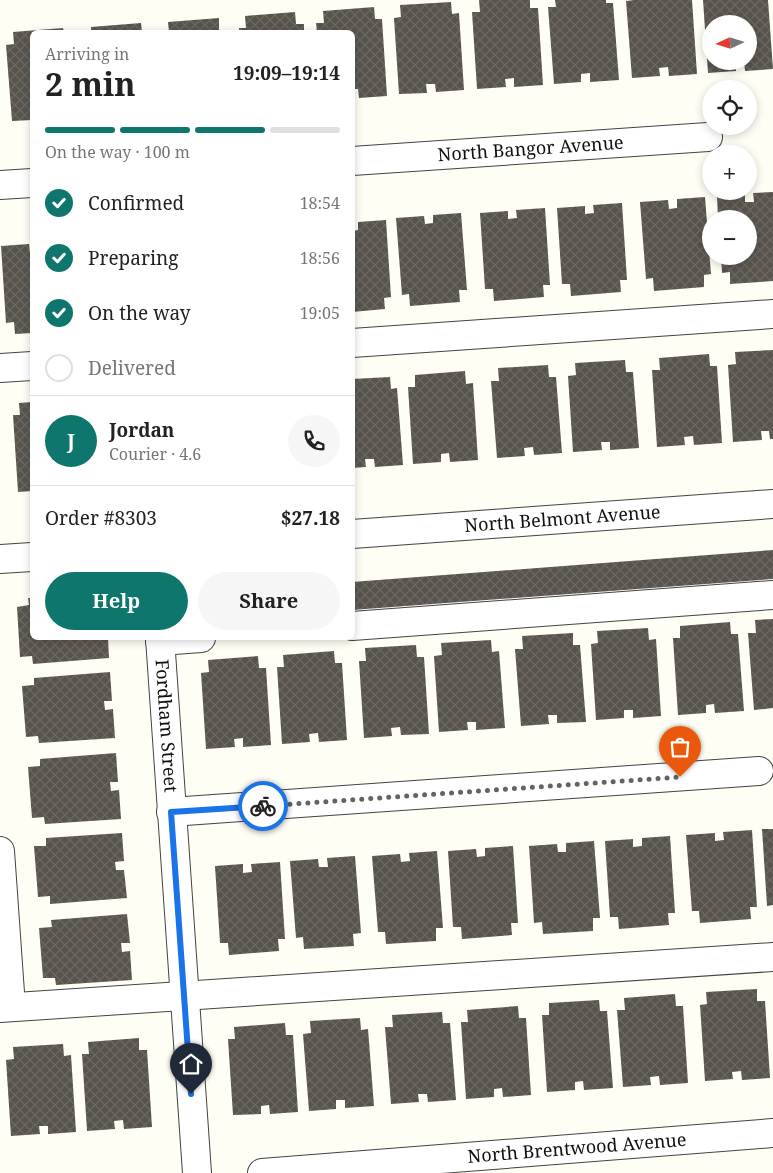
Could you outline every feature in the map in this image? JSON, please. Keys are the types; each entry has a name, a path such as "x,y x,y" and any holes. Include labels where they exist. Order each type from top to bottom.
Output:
{"street":[{"name":"North Bangor Avenue","path":"355,161 708,137"},
{"path":"0,185 30,183"},
{"path":"355,343 773,314"},
{"path":"0,368 30,366"},
{"name":"North Belmont Avenue","path":"355,534 773,504"},
{"path":"0,559 30,557"},
{"path":"355,626 773,595"},
{"name":"Fordham Street","path":"160,640 197,1173"},
{"path":"171,812 758,771"},
{"path":"0,851 5,1008 773,956"},
{"name":"North Brentwood Avenue","path":"262,1173 773,1134"}],"building":[{"path":"479,0 530,0 530,8 538,8 543,85 514,87 514,78 505,79 506,87 477,89 472,12 480,12"},
{"path":"555,0 606,0 606,3 613,3 619,80 590,82 590,73 581,74 581,82 554,84 548,7 556,7"},
{"path":"692,0 697,74 669,76 668,67 659,68 660,76 632,78 626,1"},
{"path":"703,0 768,0 773,69 745,71 758,70 758,15 704,15"},
{"path":"451,2 452,14 459,13 464,90 436,92 435,84 426,84 427,93 399,94 394,18 401,17 400,5"},
{"path":"374,7 375,19 382,19 387,96 359,98 358,89 355,89 355,30 317,30 316,23 324,23 323,11"},
{"path":"295,12 296,24 304,24 304,30 239,30 239,28 246,28 245,16"},
{"path":"219,18 219,30 169,30 168,22"},
{"path":"141,23 142,30 91,30 91,27"},
{"path":"63,28 64,30 38,30"},
{"path":"30,31 30,120 12,121 6,45 14,44 13,32"},
{"path":"708,70 736,70 736,71 708,73"},
{"path":"773,192 773,281 730,284 730,272 722,273 722,265 757,265 757,210 718,210 717,200 745,200 745,202 754,202 754,200 757,200 757,193"},
{"path":"702,197 702,200 705,200 706,210 702,210 702,265 710,265 711,274 704,275 704,287 654,291 653,278 646,279 640,202 668,200 669,209 677,208 677,199"},
{"path":"622,203 627,280 620,280 621,292 571,296 570,284 562,284 557,208 585,206 585,214 594,213 593,205"},
{"path":"545,208 550,285 543,285 544,297 494,301 493,289 485,289 480,213 508,211 508,219 517,218 516,210"},
{"path":"461,213 467,290 459,290 460,302 410,306 409,294 402,295 396,218 424,216 425,224 433,223 433,215"},
{"path":"386,220 391,297 384,298 385,309 355,312 355,230 358,230 358,222"},
{"path":"29,244 30,333 15,334 14,322 6,323 1,246"},
{"path":"773,350 773,439 770,439 769,431 761,431 762,440 733,442 728,365 736,364 735,352"},
{"path":"709,354 710,366 717,366 722,443 694,445 693,436 684,437 685,445 657,447 652,370 660,370 659,358"},
{"path":"625,360 626,372 633,372 639,448 610,450 610,442 601,442 602,450 573,452 568,376 576,375 575,363"},
{"path":"548,365 549,377 556,377 562,453 534,455 533,447 524,448 525,456 497,458 491,381 499,381 498,368"},
{"path":"465,371 466,384 473,383 478,460 450,462 449,453 441,454 441,462 413,464 408,387 415,387 415,375"},
{"path":"390,377 391,389 397,388 403,465 375,467 374,459 365,459 366,467 355,468 355,379"},
{"path":"30,402 30,491 18,492 13,415 20,415 19,403"},
{"path":"773,550 773,579 355,610 355,582"},
{"path":"28,598 30,598 30,640 108,640 109,658 33,664 32,656 20,657 17,607 29,605"},
{"path":"773,619 773,708 754,710 748,633 756,633 755,620"},
{"path":"730,622 731,634 738,634 744,711 715,713 714,704 706,705 706,713 678,715 673,638 680,638 680,626"},
{"path":"648,628 649,640 656,639 661,716 633,718 633,710 624,710 624,718 596,720 591,644 598,643 597,631"},
{"path":"573,633 573,645 580,645 586,722 557,723 557,715 548,715 549,724 521,726 515,649 523,649 522,636"},
{"path":"491,640 492,652 499,651 505,728 476,730 476,722 467,722 468,730 439,732 434,656 442,655 441,643"},
{"path":"416,645 417,657 424,657 429,734 401,735 400,727 391,728 392,736 364,738 359,661 366,661 365,648"},
{"path":"334,651 335,663 342,663 347,740 319,742 318,733 309,734 310,742 282,744 277,667 284,667 283,655"},
{"path":"258,656 259,668 266,668 271,745 243,747 243,738 234,739 235,747 206,749 201,673 209,672 208,660"},
{"path":"110,672 112,701 104,701 105,710 113,709 115,738 39,743 38,736 26,737 22,686 34,685 34,678"},
{"path":"116,753 118,782 110,782 111,791 119,790 121,819 45,824 44,817 32,818 28,767 40,766 40,759"},
{"path":"762,829 773,829 773,905 767,906"},
{"path":"752,830 757,907 750,907 751,919 700,923 699,911 692,911 686,835 715,833 715,841 724,840 723,832"},
{"path":"122,833 124,861 115,862 116,870 124,870 127,898 50,904 50,896 38,897 34,846 46,846 46,838"},
{"path":"670,836 675,913 668,913 669,925 619,929 618,917 610,917 605,841 633,839 633,847 642,846 642,838"},
{"path":"594,841 600,918 593,918 593,931 543,934 542,922 534,923 529,846 557,844 558,852 566,852 566,843"},
{"path":"513,846 518,923 511,923 512,935 462,939 461,927 453,927 448,851 476,849 477,857 485,856 485,848"},
{"path":"437,851 443,928 436,928 436,941 386,944 385,932 378,932 372,856 400,854 401,862 410,861 409,853"},
{"path":"355,856 361,933 353,934 354,946 304,949 303,937 296,938 290,861 318,859 319,867 328,867 327,858"},
{"path":"280,862 285,939 278,939 279,951 229,955 228,943 220,943 215,866 243,864 243,873 252,872 251,864"},
{"path":"127,914 130,943 121,943 122,952 130,951 132,980 56,985 55,978 43,978 39,928 52,927 51,920"},
{"path":"757,989 757,1001 765,1001 770,1078 742,1080 741,1071 732,1072 733,1079 705,1081 700,1005 707,1004 706,992"},
{"path":"675,994 676,1006 683,1006 688,1083 660,1085 659,1076 650,1077 651,1085 623,1087 617,1010 625,1010 624,998"},
{"path":"599,1000 600,1011 607,1011 613,1088 584,1090 583,1081 575,1082 575,1090 547,1092 542,1015 549,1015 549,1003"},
{"path":"518,1006 519,1018 526,1018 531,1095 503,1097 502,1088 494,1089 494,1097 466,1099 461,1022 468,1022 467,1010"},
{"path":"442,1012 443,1023 450,1023 456,1100 428,1102 427,1094 418,1094 419,1102 391,1104 385,1027 393,1027 392,1015"},
{"path":"360,1018 361,1030 368,1029 374,1106 345,1108 345,1100 336,1100 336,1109 309,1111 303,1034 311,1033 310,1021"},
{"path":"285,1023 286,1035 293,1035 298,1112 270,1114 269,1105 261,1106 261,1114 233,1115 228,1039 235,1039 234,1027"},
{"path":"139,1038 139,1050 147,1050 152,1127 124,1129 123,1120 114,1121 115,1129 87,1131 82,1054 89,1054 88,1042"},
{"path":"63,1044 64,1056 71,1055 76,1132 48,1134 48,1126 39,1126 40,1134 11,1136 6,1060 14,1059 13,1047"}],"way so far":[{"path":"263,806 680,777"}],"route":[{"path":"191,1094 171,812 263,806"}]}
